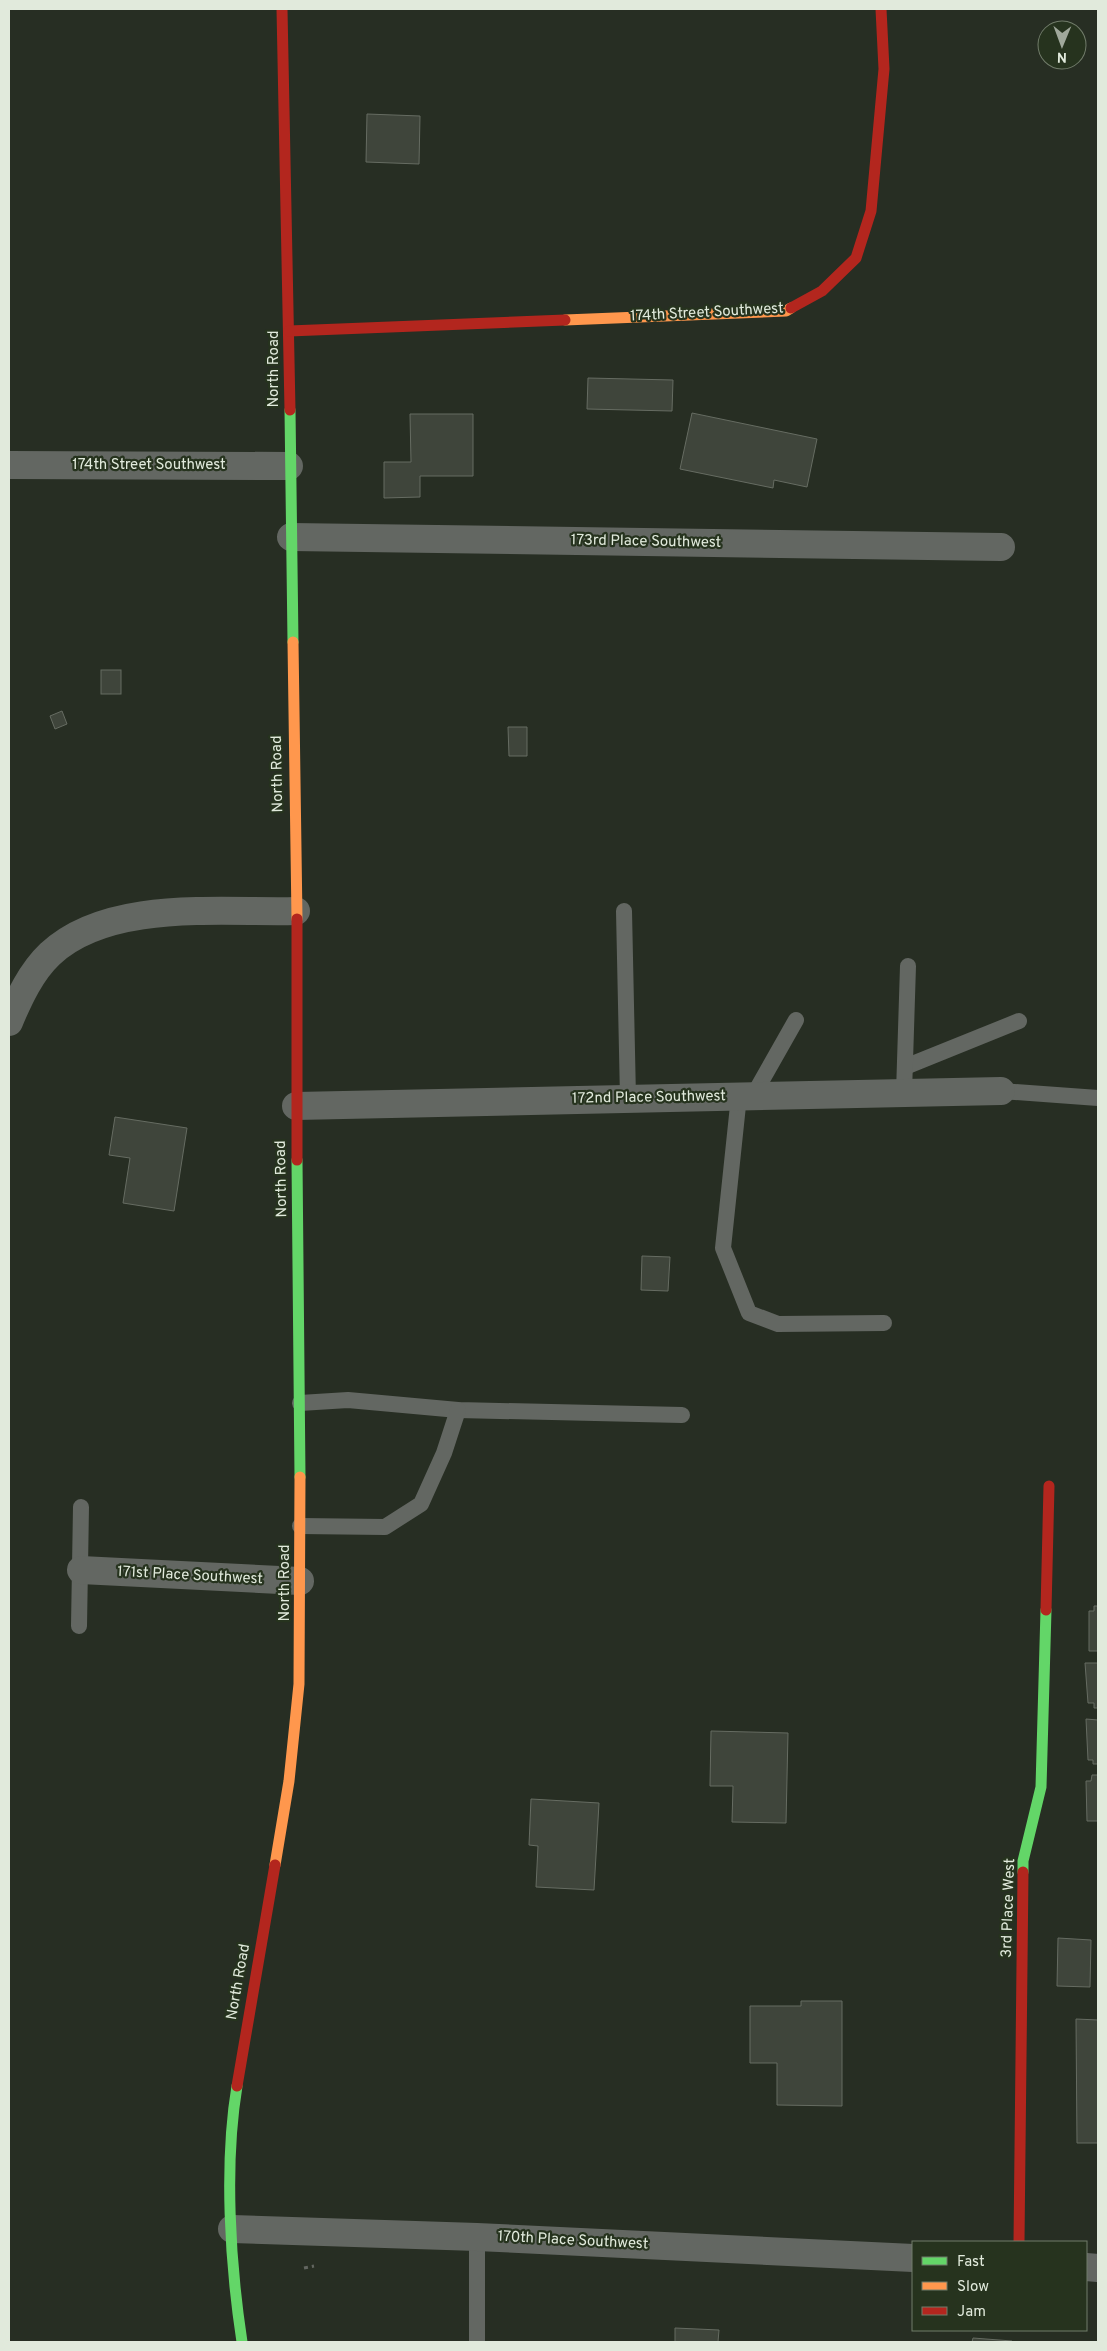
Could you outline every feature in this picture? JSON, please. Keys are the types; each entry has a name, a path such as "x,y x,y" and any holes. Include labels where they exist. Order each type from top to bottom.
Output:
{"street":[{"name":"North Road","path":"242,2342 236,2309 232,2229 231,2148 234,2103 295,1738 299,1684 300,1403 296,1106 296,911 289,466 289,332 282,9"},
{"name":"174th Street Southwest","path":"289,332 786,311 822,291 856,258 871,211 884,69 881,9"},
{"name":"174th Street Southwest","path":"9,465 289,466"},
{"name":"173rd Place Southwest","path":"291,537 1001,547"},
{"path":"9,1022 29,980 49,955 66,942 97,927 135,915 176,912 296,911"},
{"name":"172nd Place Southwest","path":"296,1106 746,1096 905,1080 1001,1091"},
{"name":"3rd Place West","path":"1019,2241 1023,1861 1041,1787 1049,1486"},
{"name":"171st Place Southwest","path":"81,1570 300,1581"},
{"name":"170th Place Southwest","path":"232,2229 477,2237 912,2258"}],"lane":[{"path":"624,910 628,1098"},
{"path":"908,966 905,1080 1019,1021"},
{"path":"796,1020 746,1096 723,1248 750,1312 778,1324 884,1323"},
{"path":"1001,1091 1098,1098"},
{"path":"300,1403 348,1400 458,1410 682,1415"},
{"path":"300,1526 385,1527 421,1504 444,1453 458,1410"},
{"path":"79,1626 81,1507"},
{"path":"477,2237 477,2342"}],"building":[{"path":"367,114 420,116 419,164 366,162"},
{"path":"588,378 673,380 672,411 587,409"},
{"path":"692,413 817,439 807,487 774,480 773,488 680,469"},
{"path":"410,414 473,414 473,476 420,476 420,497 384,498 384,462 411,462"},
{"path":"101,670 121,670 121,694 101,694"},
{"path":"62,711 67,724 55,729 50,716"},
{"path":"508,727 527,727 527,756 509,756"},
{"path":"115,1117 187,1128 174,1211 123,1203 130,1158 109,1155"},
{"path":"642,1256 670,1257 668,1291 641,1290"},
{"path":"1094,1606 1098,1606 1098,1651 1089,1651 1089,1611 1094,1611"},
{"path":"1085,1663 1098,1663 1098,1708 1094,1708 1094,1703 1088,1703"},
{"path":"1086,1719 1098,1720 1098,1764 1093,1764 1093,1760 1088,1760"},
{"path":"711,1731 788,1733 786,1823 732,1822 733,1786 710,1786"},
{"path":"1092,1775 1098,1775 1098,1821 1087,1821 1086,1781 1091,1781"},
{"path":"531,1799 599,1803 594,1890 536,1887 538,1846 529,1845"},
{"path":"1058,1938 1091,1940 1090,1987 1057,1986"},
{"path":"801,2001 842,2001 842,2106 777,2105 777,2063 750,2063 750,2006 801,2006"},
{"path":"1076,2019 1098,2020 1098,2143 1077,2143"},
{"path":"675,2328 719,2330 718,2342 675,2342"},
{"path":"973,2338 1012,2341 1012,2342 972,2342"}],"traffic: fast":[{"path":"290,410 293,642"},
{"path":"297,1160 300,1477"},
{"path":"1023,1872 1023,1861 1041,1787 1046,1610"},
{"path":"237,2086 231,2148 230,2214 234,2280 242,2342"}],"traffic: slow":[{"path":"565,320 786,311 791,308"},
{"path":"293,642 297,919"},
{"path":"275,1865 289,1781 299,1684 300,1477"}],"traffic: jam":[{"path":"282,9 290,410"},
{"path":"791,308 822,291 856,258 871,211 884,69 881,9"},
{"path":"289,331 565,320"},
{"path":"297,919 297,1160"},
{"path":"1046,1610 1049,1486"},
{"path":"237,2086 275,1865"},
{"path":"1019,2241 1023,1872"}]}
